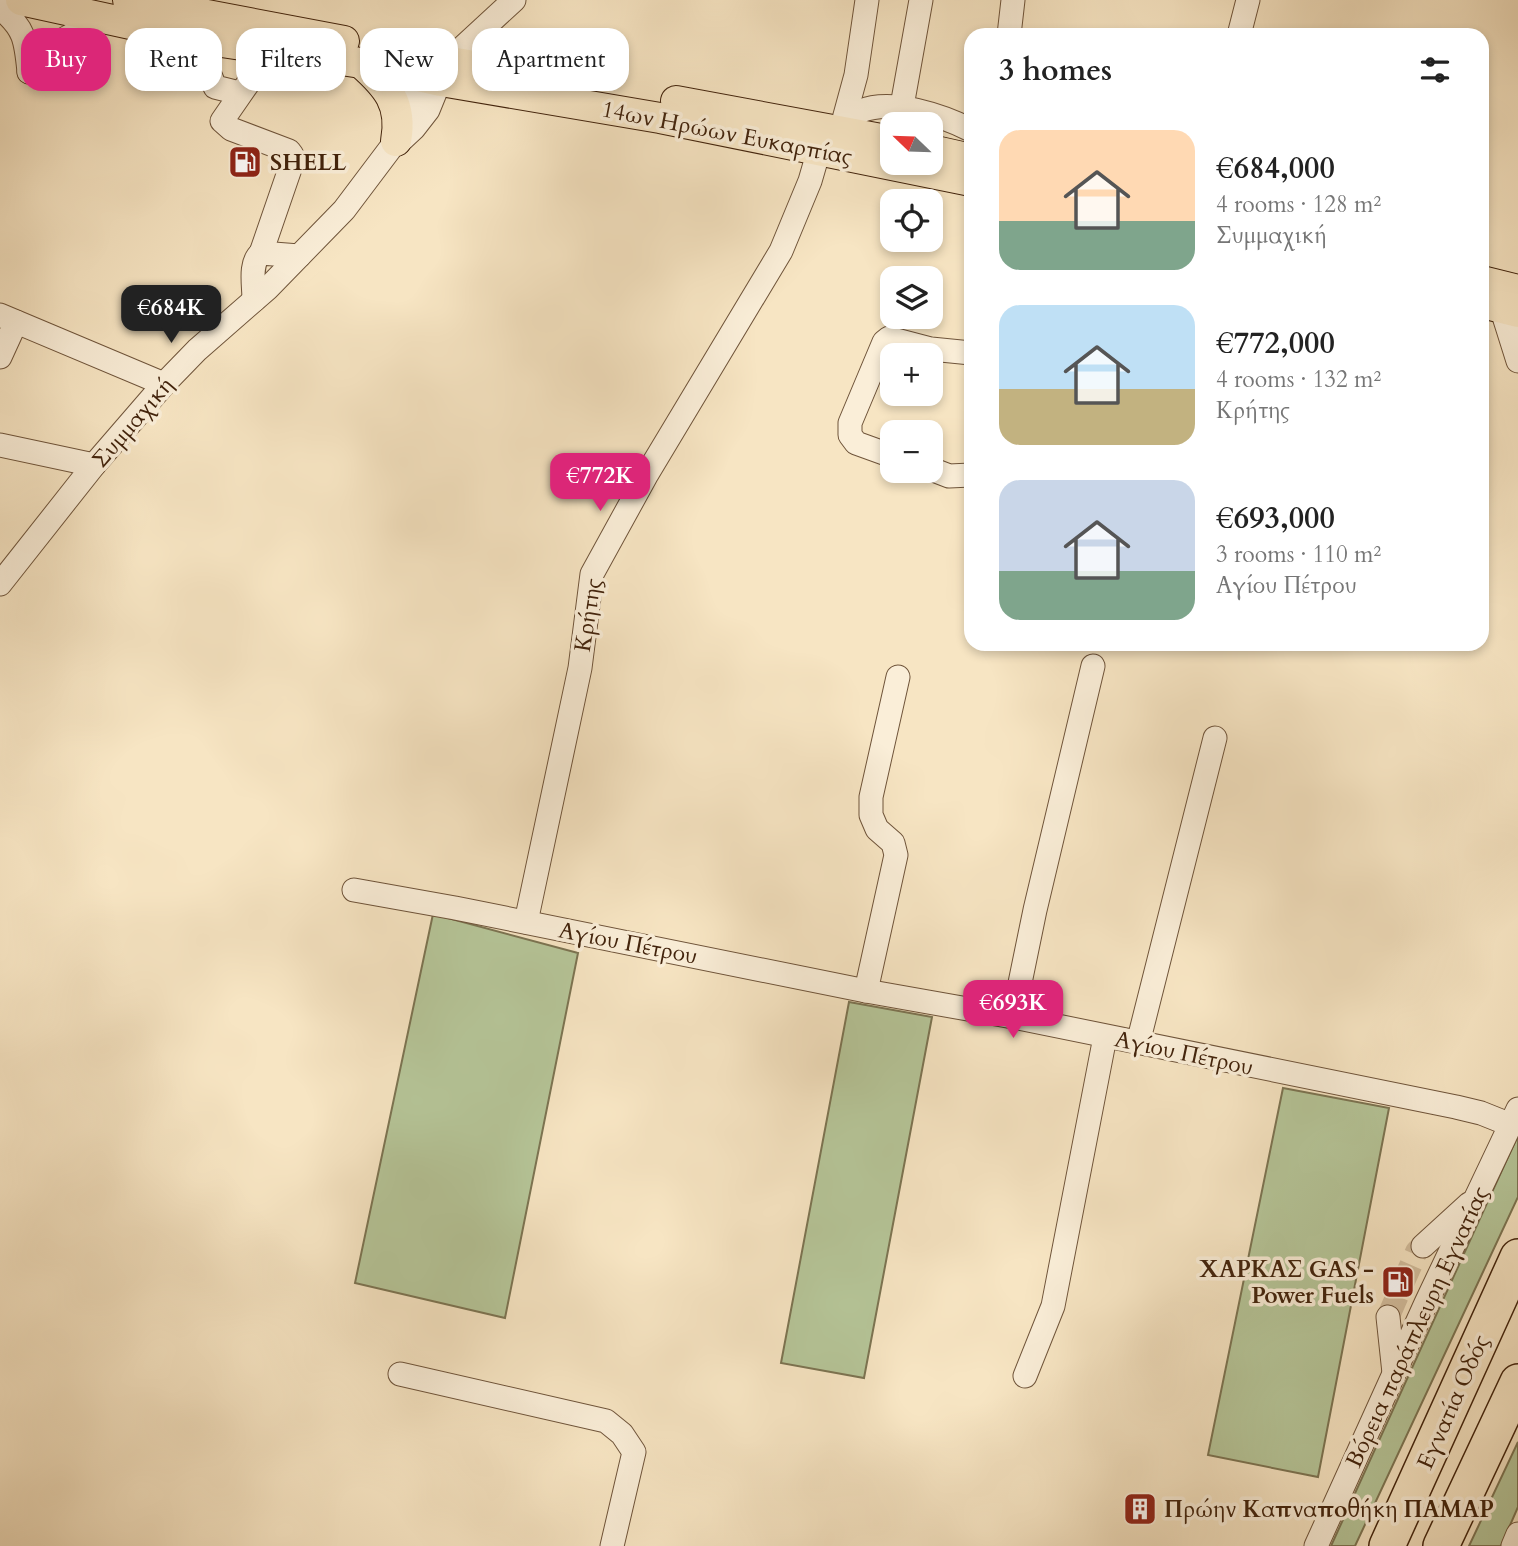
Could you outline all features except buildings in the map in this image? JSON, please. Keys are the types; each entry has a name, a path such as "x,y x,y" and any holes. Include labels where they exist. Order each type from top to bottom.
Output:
{"highway":[{"name":"Εγνατία Οδός","path":"1387,1546 1518,1257"},
{"path":"1441,1546 1518,1382"}],"main road":[{"path":"21,0 147,28"},
{"path":"128,0 360,52"},
{"path":"346,61 360,63"},
{"name":"14ων Ηρώων Ευκαρπίας","path":"458,73 841,130 880,138"},
{"name":"14ων Ηρώων Ευκαρπίας","path":"458,74 964,180"},
{"path":"388,91 394,101 399,126 394,144"},
{"path":"943,153 964,157"},
{"path":"1489,288 1505,303"}],"street":[{"path":"458,48 514,0"},
{"path":"841,130 856,75 867,0"},
{"path":"902,106 920,0"},
{"path":"1010,28 1013,0"},
{"path":"1241,28 1248,0"},
{"path":"0,8 15,20 22,31 29,72 49,49 65,37 104,20"},
{"path":"222,89 239,93 222,121 231,129 289,151 292,155 292,163 261,253 254,263 254,300"},
{"name":"Συμμαχική","path":"1,581 94,465 164,384 197,350 254,300 344,210 394,144 422,91"},
{"path":"841,130 863,110 902,106 964,127"},
{"name":"Κρήτης","path":"526,922 580,668 592,574 647,474 781,251 810,181 819,150"},
{"path":"261,253 299,256"},
{"path":"1505,303 1518,361"},
{"path":"0,357 8,319 164,384"},
{"path":"880,452 856,443 850,435 850,423 884,342 889,338 896,338 931,349 964,353"},
{"path":"0,445 94,465"},
{"path":"943,474 964,475"},
{"path":"1013,1017 1035,910 1093,666"},
{"path":"866,991 896,855 893,843 877,829 871,815 870,797 898,677"},
{"path":"1138,1043 1214,738"},
{"name":"Αγίου Πέτρου","path":"354,890 866,991 1013,1017 1471,1111 1514,1117"},
{"path":"1025,1376 1053,1307 1105,1037"},
{"name":"Βόρεια παράπλευρη Εγνατίας","path":"1316,1546 1514,1117"},
{"path":"1423,1246 1477,1197"},
{"path":"1388,1317 1394,1373"},
{"path":"400,1374 606,1421 622,1434 634,1452 612,1546"},
{"path":"1513,1546 1518,1534"}],"green space":[{"path":"433,914 578,953 505,1318 355,1283"},
{"path":"849,1002 932,1017 864,1378 781,1363"},
{"path":"1283,1088 1389,1108 1318,1477 1208,1455"},
{"path":"1518,1135 1518,1197 1355,1546 1331,1546"},
{"path":"1518,1442 1518,1507 1501,1546 1469,1546"}],"tunnel":[{"path":"1388,1317 1417,1251 1423,1246"}],"place":[{"name":"SHELL","path":"245,162"},
{"name":"ΧΑΡΚΑΣ GAS - Power Fuels","path":"1398,1282"},
{"name":"Πρώην Καπναποθήκη ΠΑΜΑΡ","path":"1140,1509"}]}
